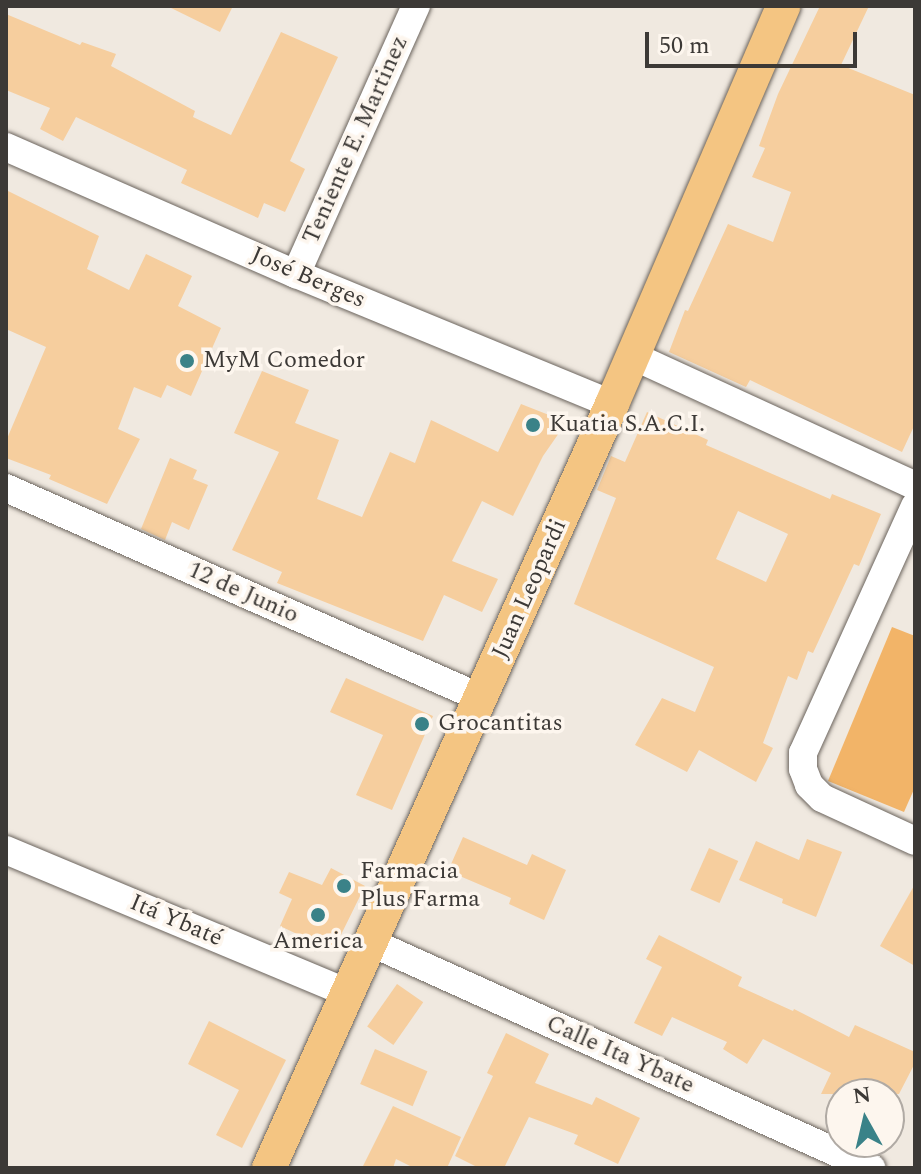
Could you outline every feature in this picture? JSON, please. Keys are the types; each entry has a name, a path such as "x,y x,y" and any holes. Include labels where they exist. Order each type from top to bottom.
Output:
{"main road":[{"name":"Juan Leopardi","path":"269,1168 345,992 612,404 783,6"}],"street":[{"name":"Teniente E. Martinez","path":"296,274 416,6"},
{"name":"José Berges","path":"6,147 296,274 612,404"},
{"path":"633,356 915,486"},
{"name":"12 de Junio","path":"6,488 481,698"},
{"path":"915,506 803,753 803,769 809,785 822,798 915,841"},
{"name":"Itá Ybaté","path":"6,850 345,992"},
{"name":"Calle Ita Ybate","path":"370,942 871,1168"}],"shaded area":[{"path":"892,627 915,636 915,787 904,812 828,781"}],"building":[{"path":"167,6 233,6 220,32"},
{"path":"820,6 869,6 841,65 915,95 915,424 902,452 750,380 746,387 669,352 685,310 688,311 728,224 773,242 791,192 752,177 765,148 759,146 778,94"},
{"path":"6,14 80,45 82,42 116,54 111,66 195,111 193,117 231,135 281,32 338,57 290,161 305,169 285,212 264,203 258,218 181,183 187,170 76,117 63,141 40,129 50,108 6,90"},
{"path":"6,190 99,236 87,269 129,290 146,254 192,276 178,306 221,328 191,396 167,385 161,398 134,387 118,429 140,439 107,504 49,479 51,475 6,458 6,441 46,347 6,329"},
{"path":"262,371 309,390 295,423 339,440 317,499 362,517 390,452 415,463 431,420 498,452 521,404 554,417 559,433 543,456 513,516 482,501 452,561 498,579 482,612 444,595 423,641 277,583 282,572 232,550 279,452 234,433"},
{"path":"647,412 708,440 706,445 830,499 832,494 881,514 859,566 854,564 813,653 808,651 797,680 788,676 763,743 773,748 756,782 699,750 687,772 635,745 662,698 695,712 714,667 574,604 616,498 597,490 611,456 625,462","holes":["738,511 788,534 766,582 716,559"]},
{"path":"170,458 197,470 193,479 208,485 189,530 172,522 165,540 141,529"},
{"path":"346,678 433,716 392,810 356,795 383,735 330,712"},
{"path":"463,837 527,865 532,854 566,870 544,920 509,904 511,898 448,871"},
{"path":"807,839 842,852 816,917 739,880 756,841 799,860"},
{"path":"709,848 738,861 720,903 690,890"},
{"name":"America","path":"331,868 365,886 333,951 280,926 292,899 279,893 289,872 322,885"},
{"path":"915,884 915,966 880,946"},
{"path":"659,935 742,977 738,986 794,1009 849,1037 855,1025 915,1052 915,1063 905,1082 905,1078 829,1078 831,1073 763,1039 747,1064 723,1049 727,1042 672,1017 662,1036 634,1023 662,967 646,959"},
{"path":"397,984 423,1002 393,1045 367,1027"},
{"path":"209,1021 286,1060 242,1148 216,1135 239,1090 188,1064"},
{"path":"506,1033 549,1054 535,1083 592,1105 596,1097 640,1118 618,1164 574,1144 578,1135 529,1117 504,1168 479,1168 455,1156 493,1076 487,1073"},
{"path":"375,1049 427,1071 413,1106 360,1084"},
{"path":"393,1106 461,1137 447,1168 414,1168 396,1159 393,1168 362,1168"}],"place":[{"name":"MyM Comedor","path":"187,361"},
{"name":"Kuatia S.A.C.I.","path":"533,425"},
{"name":"Grocantitas","path":"422,724"},
{"name":"Farmacia Plus Farma","path":"344,886"},
{"name":"America","path":"318,915"}]}
